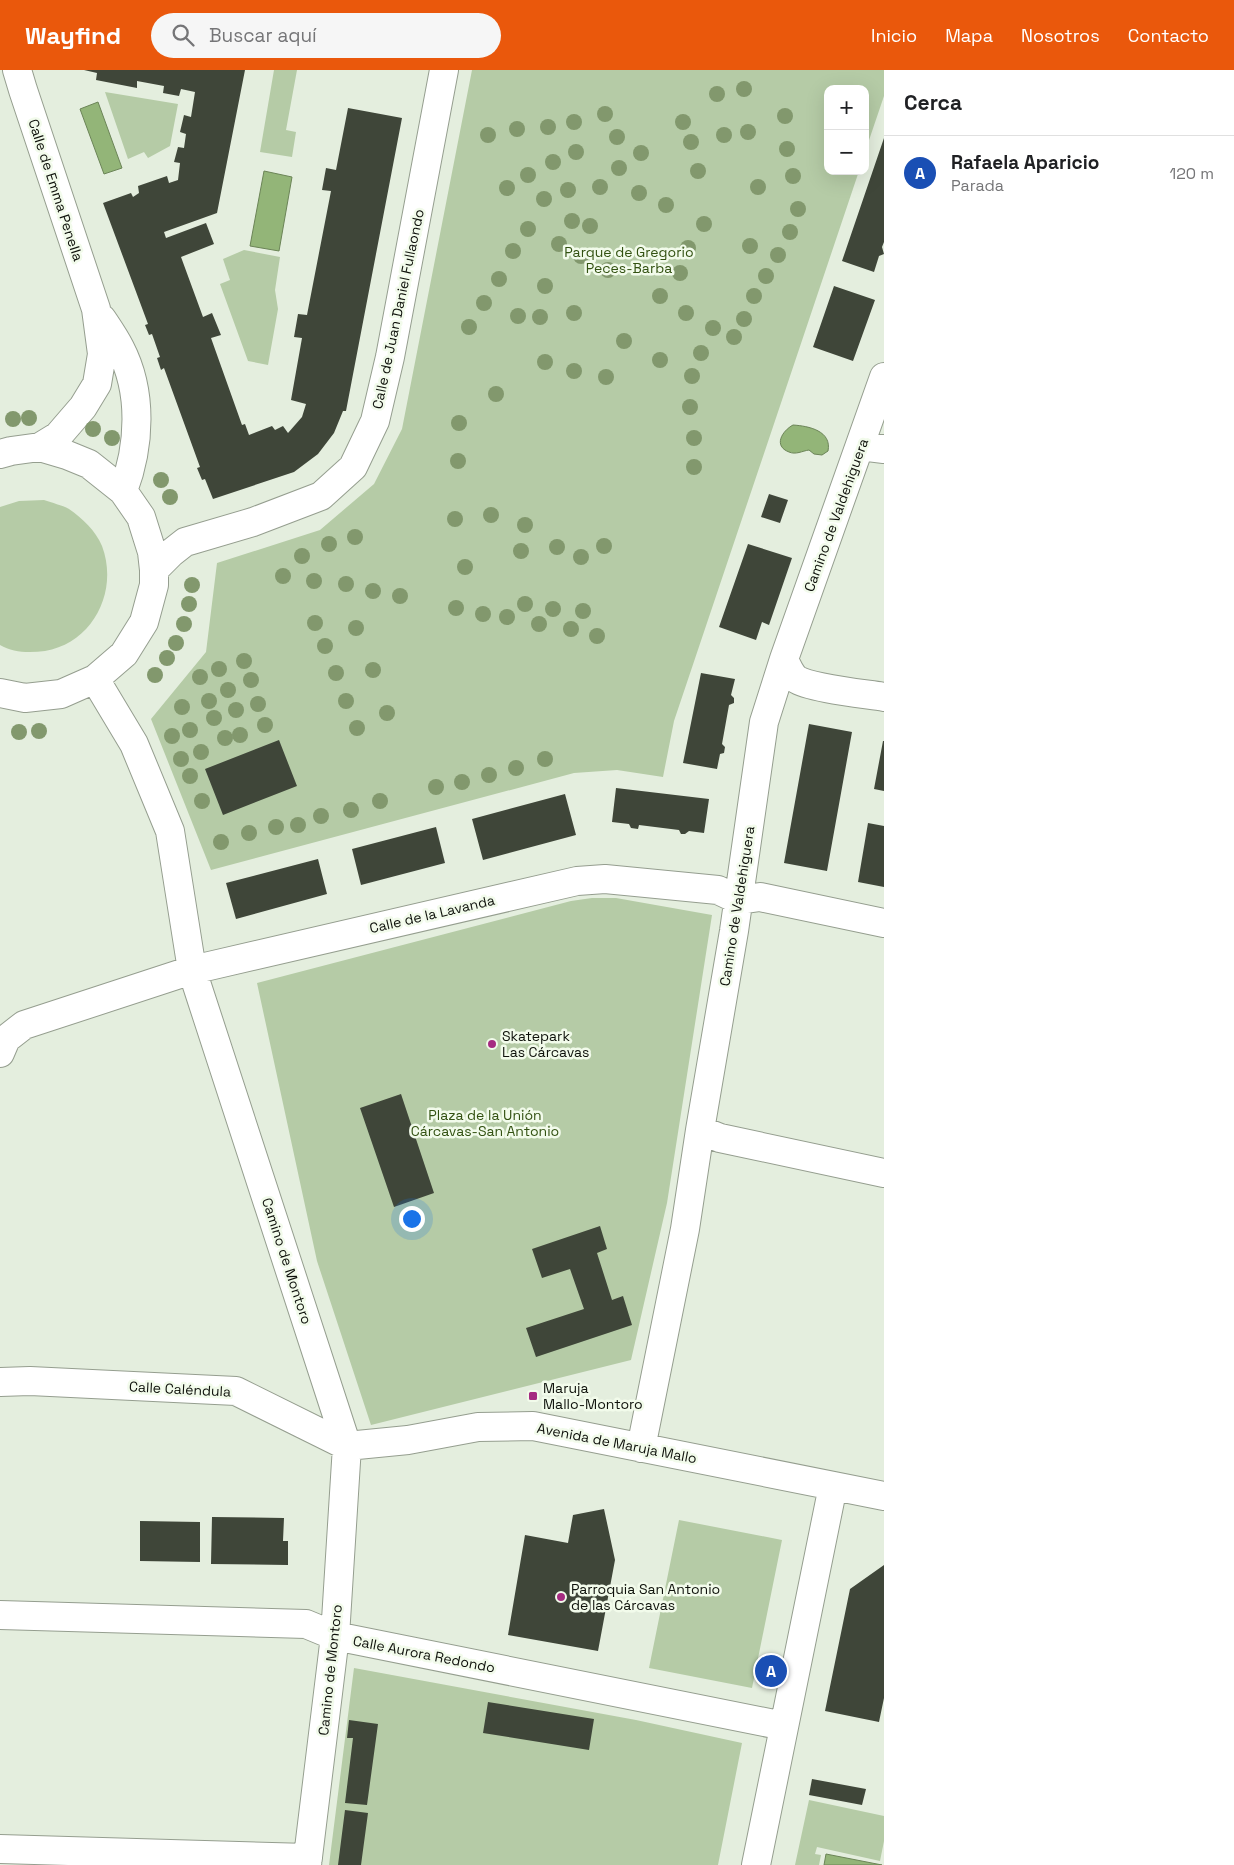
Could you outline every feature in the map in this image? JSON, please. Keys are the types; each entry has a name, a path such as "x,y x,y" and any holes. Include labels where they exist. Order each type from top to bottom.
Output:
{"street":[{"name":"Calle de Emma Penella","path":"17,70 96,309 102,354 96,384 83,408 58,436 40,447"},
{"name":"Calle de Juan Daniel Fullaondo","path":"154,570 171,552 185,542 253,522 321,496 354,467 375,421 390,357 444,70"},
{"name":"Calle de Emma Penella","path":"96,309 121,349 134,383 137,430 130,473 123,491"},
{"name":"Camino de Valdehiguera","path":"641,1448 686,1229 700,1130 739,900 764,722 784,659 872,449 884,378"},
{"path":"0,454 40,447 89,464 123,491 141,517 152,552 154,570 154,585 144,622 124,654 95,679 61,694 24,698 0,693"},
{"path":"784,659 790,672 797,679 814,685 884,697"},
{"name":"Camino de Montoro","path":"95,679 134,744 170,831 192,970 347,1446 335,1636 307,1862"},
{"name":"Calle de la Lavanda","path":"0,1053 6,1039 24,1025 192,970 577,881 605,879 718,890 739,900 760,897 884,924"},
{"path":"700,1130 720,1138 884,1173"},
{"name":"Calle Caléndula","path":"0,1382 30,1381 236,1391 347,1446"},
{"name":"Avenida de Maruja Mallo","path":"347,1446 408,1440 478,1427 533,1426 884,1496"},
{"path":"756,1865 833,1486"},
{"name":"Calle Aurora Redondo","path":"0,1615 306,1624 335,1636 784,1726"},
{"path":"0,1849 307,1862"}],"green space":[{"path":"274,70 297,70 286,130 296,132 292,157 260,152"},
{"name":"Parque de Gregorio Peces-Barba","path":"472,70 884,70 884,96 869,140 869,85 824,85 824,175 858,175 674,721 663,777 617,770 574,773 211,870 151,719 206,652 217,563 320,530 374,484 402,429"},
{"path":"105,92 178,104 170,146 148,158 144,152 128,159"},
{"path":"244,250 280,257 275,290 278,309 268,365 248,361 220,284 230,280 223,259"},
{"path":"44,500 69,509 84,521 96,535 102,546 106,563 107,580 104,597 98,612 89,626 77,638 62,646 45,651 16,651 0,645 0,507 19,501"},
{"name":"Plaza de la Unión Cárcavas-San Antonio","path":"592,898 616,898 712,915 667,1203 631,1360 371,1425 317,1261 257,983 571,901"},
{"path":"679,1520 782,1540 752,1688 649,1668"},
{"path":"354,1668 636,1720 742,1743 718,1865 329,1865"},
{"path":"809,1800 884,1816 884,1841 880,1861 817,1847 815,1854 821,1855 819,1865 795,1865"}],"shaded area":[{"path":"98,102 122,168 104,174 80,109"},
{"path":"264,171 292,177 279,251 250,246"},
{"path":"793,425 812,428 823,434 828,444 828,451 822,455 814,454 809,450 794,453 784,449 781,446 781,438 785,431"},
{"path":"826,1854 882,1865 824,1865"}],"building":[{"path":"84,70 245,70 217,213 164,232 166,238 206,223 214,244 181,257 203,317 212,313 221,335 211,338 242,425 245,424 249,435 272,426 275,430 283,426 288,433 302,417 306,404 291,400 302,338 294,337 298,314 307,315 331,191 322,190 326,168 336,170 348,108 402,118 346,411 343,411 334,433 318,454 294,472 213,499 205,479 202,480 197,468 200,467 164,368 161,370 157,358 160,357 152,334 149,335 145,325 148,324 103,203 131,193 133,197 139,193 138,186 167,176 169,183 178,180 180,163 174,162 178,147 184,148 186,134 180,132 184,115 191,117 195,92 181,89 179,96 163,93 164,86 137,81 137,88 96,80 97,73"},
{"path":"884,138 884,242 882,247 884,254 879,256 874,272 842,261"},
{"path":"834,286 875,300 853,361 813,347"},
{"path":"769,494 788,500 780,523 761,517"},
{"path":"748,544 792,558 769,625 762,622 756,640 719,627"},
{"path":"701,673 735,679 731,695 734,698 734,703 729,705 722,744 725,747 724,753 720,754 717,769 683,763"},
{"path":"809,724 852,732 827,871 784,863"},
{"path":"279,740 297,786 223,815 205,769"},
{"path":"884,741 884,791 874,789"},
{"path":"616,788 709,799 704,833 689,831 681,834 679,830 639,825 638,829 631,828 629,824 612,822"},
{"path":"565,794 576,835 483,860 472,819"},
{"path":"868,823 884,826 884,887 858,882"},
{"path":"436,827 445,863 361,885 352,849"},
{"path":"318,859 327,894 236,919 226,883"},
{"path":"401,1094 434,1193 394,1207 360,1108"},
{"path":"600,1226 607,1249 597,1253 612,1300 623,1296 632,1325 536,1357 526,1328 584,1309 570,1269 542,1278 532,1249"},
{"name":"Parroquia San Antonio de las Cárcavas","path":"604,1509 615,1560 598,1651 508,1635 525,1535 568,1543 573,1515"},
{"path":"212,1517 284,1518 283,1541 288,1541 288,1565 211,1564"},
{"path":"140,1521 200,1522 200,1562 140,1561"},
{"path":"884,1565 884,1698 879,1722 825,1711 850,1589"},
{"path":"488,1702 594,1719 589,1750 483,1733"},
{"path":"349,1720 378,1724 367,1805 345,1803 353,1738 347,1738"},
{"path":"812,1779 866,1789 862,1805 809,1795"},
{"path":"345,1810 368,1813 361,1865 338,1865"}],"place":[{"name":"Skatepark Las Cárcavas","path":"492,1044"},
{"name":"Maruja Mallo-Montoro","path":"533,1396"},
{"name":"Parroquia San Antonio de las Cárcavas","path":"561,1597"},
{"name":"Rafaela Aparicio","path":"771,1671"}]}
